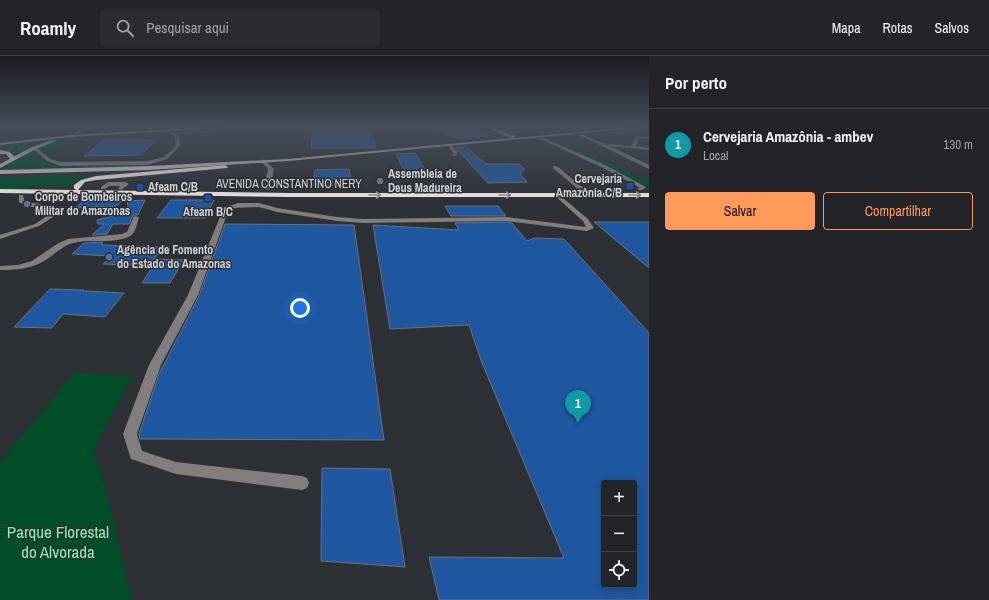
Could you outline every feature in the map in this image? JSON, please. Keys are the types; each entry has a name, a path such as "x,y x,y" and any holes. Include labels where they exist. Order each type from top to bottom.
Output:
{"highway":[{"path":"3,152 8,153 13,159"},
{"path":"77,188 76,186 78,183 88,179 225,167"},
{"name":"AVENIDA CONSTANTINO NERY","path":"0,191 123,186 649,189"},
{"name":"AVENIDA CONSTANTINO NERY","path":"0,187 30,190 180,194 649,195"},
{"path":"0,196 180,194"}],"main road":[{"path":"0,166 26,152"},
{"path":"0,173 265,162 370,152"},
{"path":"0,177 16,175 225,167 265,162"},
{"path":"0,173 16,175"}],"street":[{"path":"38,152 43,158 54,163 61,164 148,163 162,160 171,156 174,152"},
{"path":"573,152 643,187 640,189"},
{"path":"620,152 649,167"},
{"path":"69,162 102,157"},
{"path":"133,157 147,159 150,161 148,163"},
{"path":"265,162 271,169 267,188"},
{"path":"555,167 580,189"},
{"path":"123,186 135,175"},
{"path":"302,482 176,468 136,455 130,434 155,365 193,295 223,217 231,207 238,205 259,205 277,210 337,219 363,221 507,219 587,229 590,228 586,220 557,195"},
{"path":"0,237 37,225 50,217 52,211 48,207 26,204 21,201 21,196"},
{"path":"0,268 18,268 28,266 44,258 58,246 70,241 124,236 130,233 136,217"}],"green space":[{"path":"10,152 22,152 16,156 14,153"},
{"path":"29,152 33,152 47,162 55,165 132,165 130,167 0,169"},
{"path":"41,152 52,152 46,156"},
{"path":"573,152 584,152 649,181 649,186 645,186"},
{"path":"97,175 84,178 73,183 72,186 33,186 22,193 39,193 36,194 0,194 0,178"},
{"name":"Parque Florestal do Alvorada","path":"74,373 132,376 93,451 104,480 132,600 0,600 0,462"}],"building":[{"path":"89,152 143,152 141,155 84,156"},
{"path":"460,152 472,152 486,164 519,164 524,169 520,174 527,182 488,183"},
{"path":"415,153 429,176 407,176 396,154"},
{"path":"349,169 352,185 313,186 315,170"},
{"path":"89,196 126,196 117,206 75,208"},
{"path":"145,200 138,215 133,215 129,224 113,224 107,234 92,235 104,224 98,224 97,220 113,216 117,212 118,215 129,212 127,201"},
{"path":"171,200 214,200 205,218 157,218"},
{"path":"445,206 498,206 506,216 451,216"},
{"path":"507,222 512,223 527,241 534,238 564,239 649,333 649,600 439,600 429,557 564,558 482,363 469,325 390,329 373,225 459,230 455,223"},
{"path":"594,222 649,222 649,268"},
{"path":"225,224 354,225 384,440 140,439 139,434 159,374 199,296"},
{"path":"103,242 101,245 163,247 149,266 103,264 111,256 72,254 84,243"},
{"path":"158,259 184,260 170,283 142,283"},
{"path":"50,289 124,293 105,317 63,314 52,328 14,327"},
{"path":"322,468 390,469 405,567 321,561"}],"place":[{"name":"Assembleia de Deus Madureira","path":"380,181"},
{"name":"Cervejaria Amazônia C/B","path":"630,186"},
{"name":"Afeam C/B","path":"140,187"},
{"name":"Afeam B/C","path":"208,198"},
{"name":"Corpo de Bombeiros Militar do Amazonas","path":"27,204"},
{"name":"Agência de Fomento do Estado do Amazonas","path":"109,257"},
{"name":"Cervejaria Amazônia - ambev","path":"578,423"}]}
